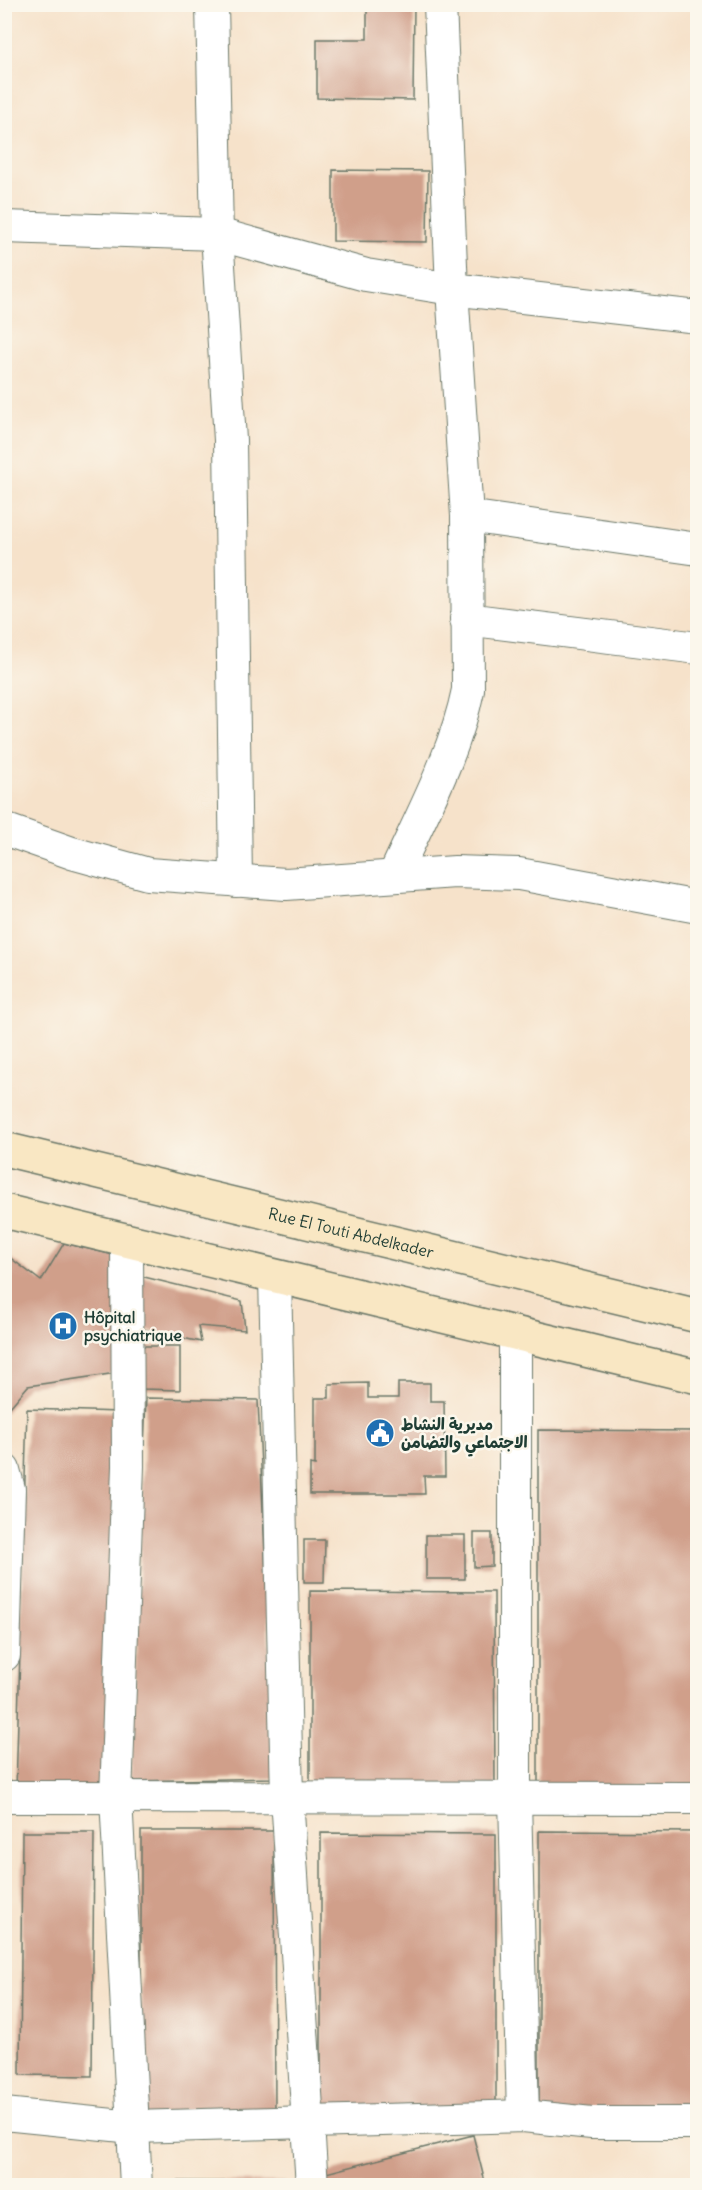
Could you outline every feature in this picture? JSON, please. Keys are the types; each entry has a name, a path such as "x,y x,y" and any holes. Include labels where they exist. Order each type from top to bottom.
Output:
{"street":[{"path":"212,4 217,234 230,440 236,881"},
{"path":"394,876 462,717 468,690 467,516 452,289 440,4"},
{"path":"4,227 217,234 366,275 452,289 698,317"},
{"path":"467,516 698,549"},
{"path":"466,619 698,648"},
{"path":"4,829 72,854 148,874 286,884 455,872 519,874 698,907"},
{"name":"Rue El Touti Abdelkader","path":"4,1149 698,1316"},
{"path":"4,1211 698,1377"},
{"path":"127,1242 128,1478 116,1797 136,2186"},
{"path":"275,1277 287,1797 312,2186"},
{"path":"515,1333 515,1799 523,2116"},
{"path":"4,1470 9,1489 4,1655"},
{"path":"4,1797 698,1798"},
{"path":"4,2114 133,2127 308,2124 523,2116 592,2122 698,2123"}],"building":[{"path":"367,4 414,4 413,100 317,98 317,39 367,39"},
{"path":"333,170 428,171 427,242 333,241"},
{"name":"Hôpital psychiatrique","path":"64,1243 118,1256 123,1372 28,1386 5,1413 5,1254 41,1281"},
{"path":"132,1274 242,1301 245,1330 198,1326 201,1342 132,1327"},
{"path":"141,1346 180,1346 180,1390 141,1389"},
{"name":"مديرية النشاط الاجتماعي والتضامن","path":"368,1383 368,1398 398,1398 398,1383 430,1383 430,1401 444,1401 445,1476 424,1476 425,1494 310,1494 310,1464 315,1465 315,1398 329,1398 329,1384"},
{"path":"146,1398 258,1400 275,1778 131,1781"},
{"path":"27,1409 119,1412 109,1793 16,1790"},
{"path":"538,1430 698,1431 698,1787 538,1787"},
{"path":"474,1533 492,1533 492,1566 474,1567"},
{"path":"426,1535 465,1535 465,1579 426,1579"},
{"path":"304,1540 325,1540 324,1582 304,1582"},
{"path":"310,1591 494,1592 495,1791 310,1790"},
{"path":"141,1831 274,1831 275,2120 141,2119"},
{"path":"539,1831 698,1832 698,2112 539,2112"},
{"path":"22,1832 94,1832 92,2076 20,2075"},
{"path":"321,1833 496,1834 496,2111 321,2110"},
{"path":"473,2135 486,2186 327,2186 326,2173"},
{"path":"159,2181 285,2182 285,2186 159,2186"}],"place":[{"name":"Hôpital psychiatrique","path":"63,1326"},
{"name":"مديرية النشاط الاجتماعي والتضامن","path":"380,1433"}]}
